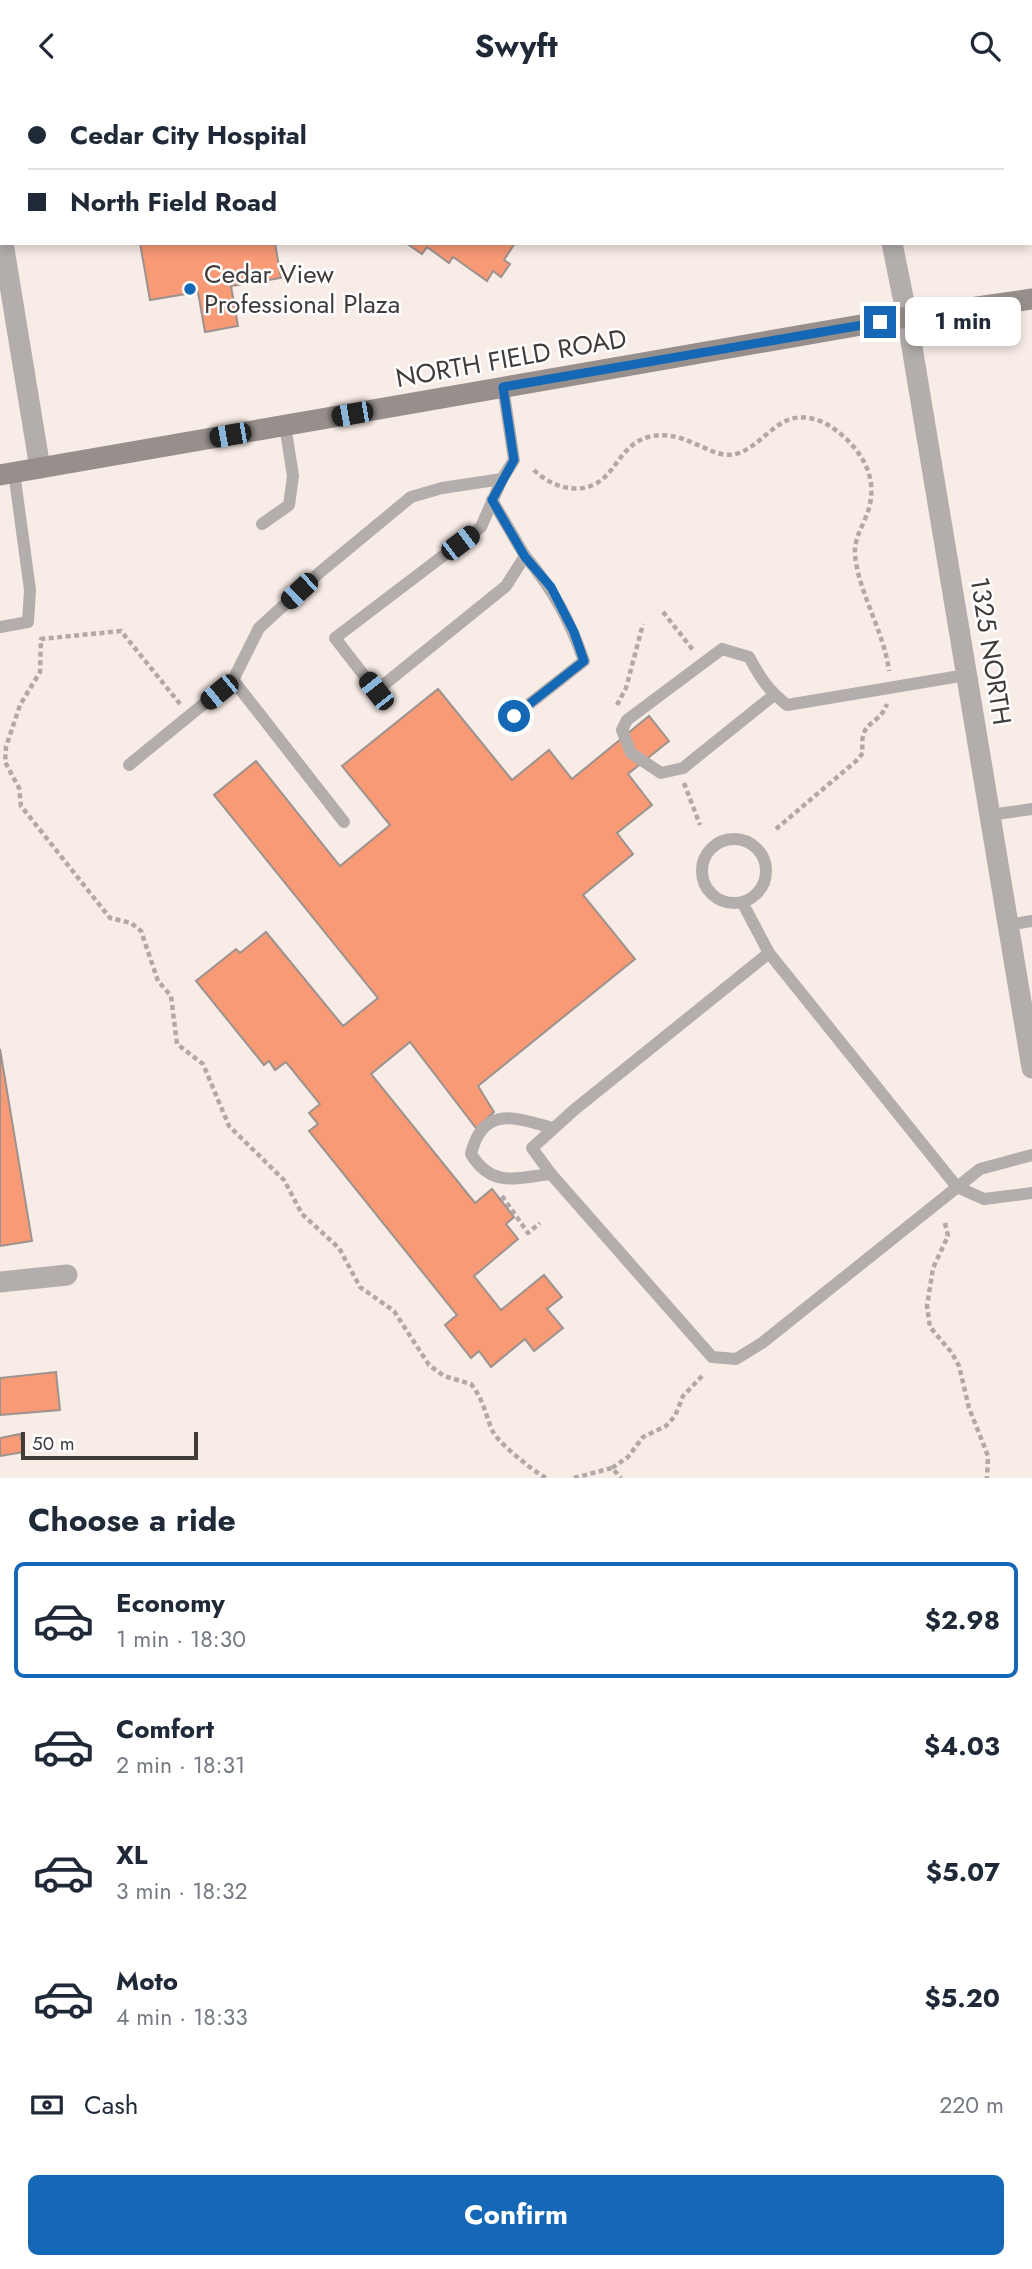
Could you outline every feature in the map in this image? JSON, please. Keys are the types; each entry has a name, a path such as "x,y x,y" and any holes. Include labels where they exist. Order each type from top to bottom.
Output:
{"street":[{"path":"3,245 40,468"},
{"name":"1325 NORTH","path":"892,245 907,317 1032,1068"},
{"name":"NORTH FIELD ROAD","path":"7,473 907,317 1032,299"},
{"path":"0,1282 67,1275"}],"lane":[{"path":"503,387 514,460 502,479 481,527 335,638 376,691 506,586 525,557"},
{"path":"262,524 289,505 293,476 285,425"},
{"path":"0,627 28,622 30,590 7,473"},
{"path":"130,765 233,680 259,628 319,573 411,497 442,488 502,479"},
{"path":"492,500 525,557 551,587 574,632 584,661 514,716"},
{"path":"774,695 679,769 661,773 631,753 622,730 627,720 722,649 750,657 767,689 787,705 966,675"},
{"path":"233,680 344,822"},
{"path":"990,815 1032,809"},
{"path":"725,841 745,842 754,847 765,863 764,883 751,898 741,902 720,900 711,894 702,874 708,853 725,841"},
{"path":"741,902 769,953 957,1187 984,1199 1032,1193"},
{"path":"1008,925 1032,921"},
{"path":"769,953 553,1128 532,1148 551,1174 712,1357 736,1359 762,1343 980,1169 1032,1155"},
{"path":"551,1174 494,1178 481,1170 471,1154 475,1139 488,1124 507,1116 553,1128"}],"path":[{"path":"534,470 554,485 582,487 596,484 618,457 645,438 663,435 680,437 722,455 738,453 789,419 809,417 824,422 858,448 865,460 871,483 866,516 854,547 855,562 881,636 890,688 886,708 862,732 863,753 776,829"},
{"path":"663,613 691,648"},
{"path":"632,665 643,624"},
{"path":"190,716 121,631 41,639 40,673 20,705 5,755 7,772 19,788 21,806 110,918 131,923 141,931 158,981 171,996 177,1044 202,1064 229,1126 284,1180 302,1214 340,1248 360,1287 394,1311 429,1365 444,1376 471,1384 485,1406 492,1432 528,1467 546,1478"},
{"path":"679,769 699,825"},
{"path":"502,1196 528,1233 540,1223"},
{"path":"945,1223 948,1236 933,1268 929,1293 930,1327 952,1353 959,1366 969,1408 988,1456 987,1478"},
{"path":"574,1478 612,1468 628,1457 643,1437 666,1426 675,1416 683,1396 703,1375"},
{"path":"612,1468 621,1478"}],"building":[{"name":"Cedar View Professional Plaza","path":"140,245 275,245 281,278 231,286 238,326 205,332 198,292 150,300"},
{"path":"409,245 514,245 504,260 510,264 501,277 493,271 487,281 453,257 449,263 427,247 422,254"},
{"path":"438,689 512,780 549,750 572,779 649,716 669,741 628,774 652,805 617,833 633,854 583,895 635,959 478,1086 494,1112 476,1128 410,1042 371,1074 475,1203 492,1189 514,1217 506,1224 518,1239 474,1276 501,1310 544,1275 562,1297 547,1309 563,1328 534,1351 525,1339 491,1367 479,1351 471,1358 445,1325 457,1315 309,1131 318,1124 309,1113 320,1104 286,1062 275,1070 269,1061 264,1065 196,981 236,949 240,953 266,932 343,1026 378,998 214,795 256,761 340,866 390,825 342,766"},
{"path":"0,1049 32,1241 0,1246"},
{"path":"56,1372 60,1410 0,1415 0,1378"},
{"path":"20,1434 24,1452 0,1456 0,1438"}],"place":[{"name":"Cedar View Professional Plaza","path":"190,289"}],"route":[{"path":"514,716 584,661 574,632 551,587 525,557 492,500 514,460 503,387 880,322"}]}
